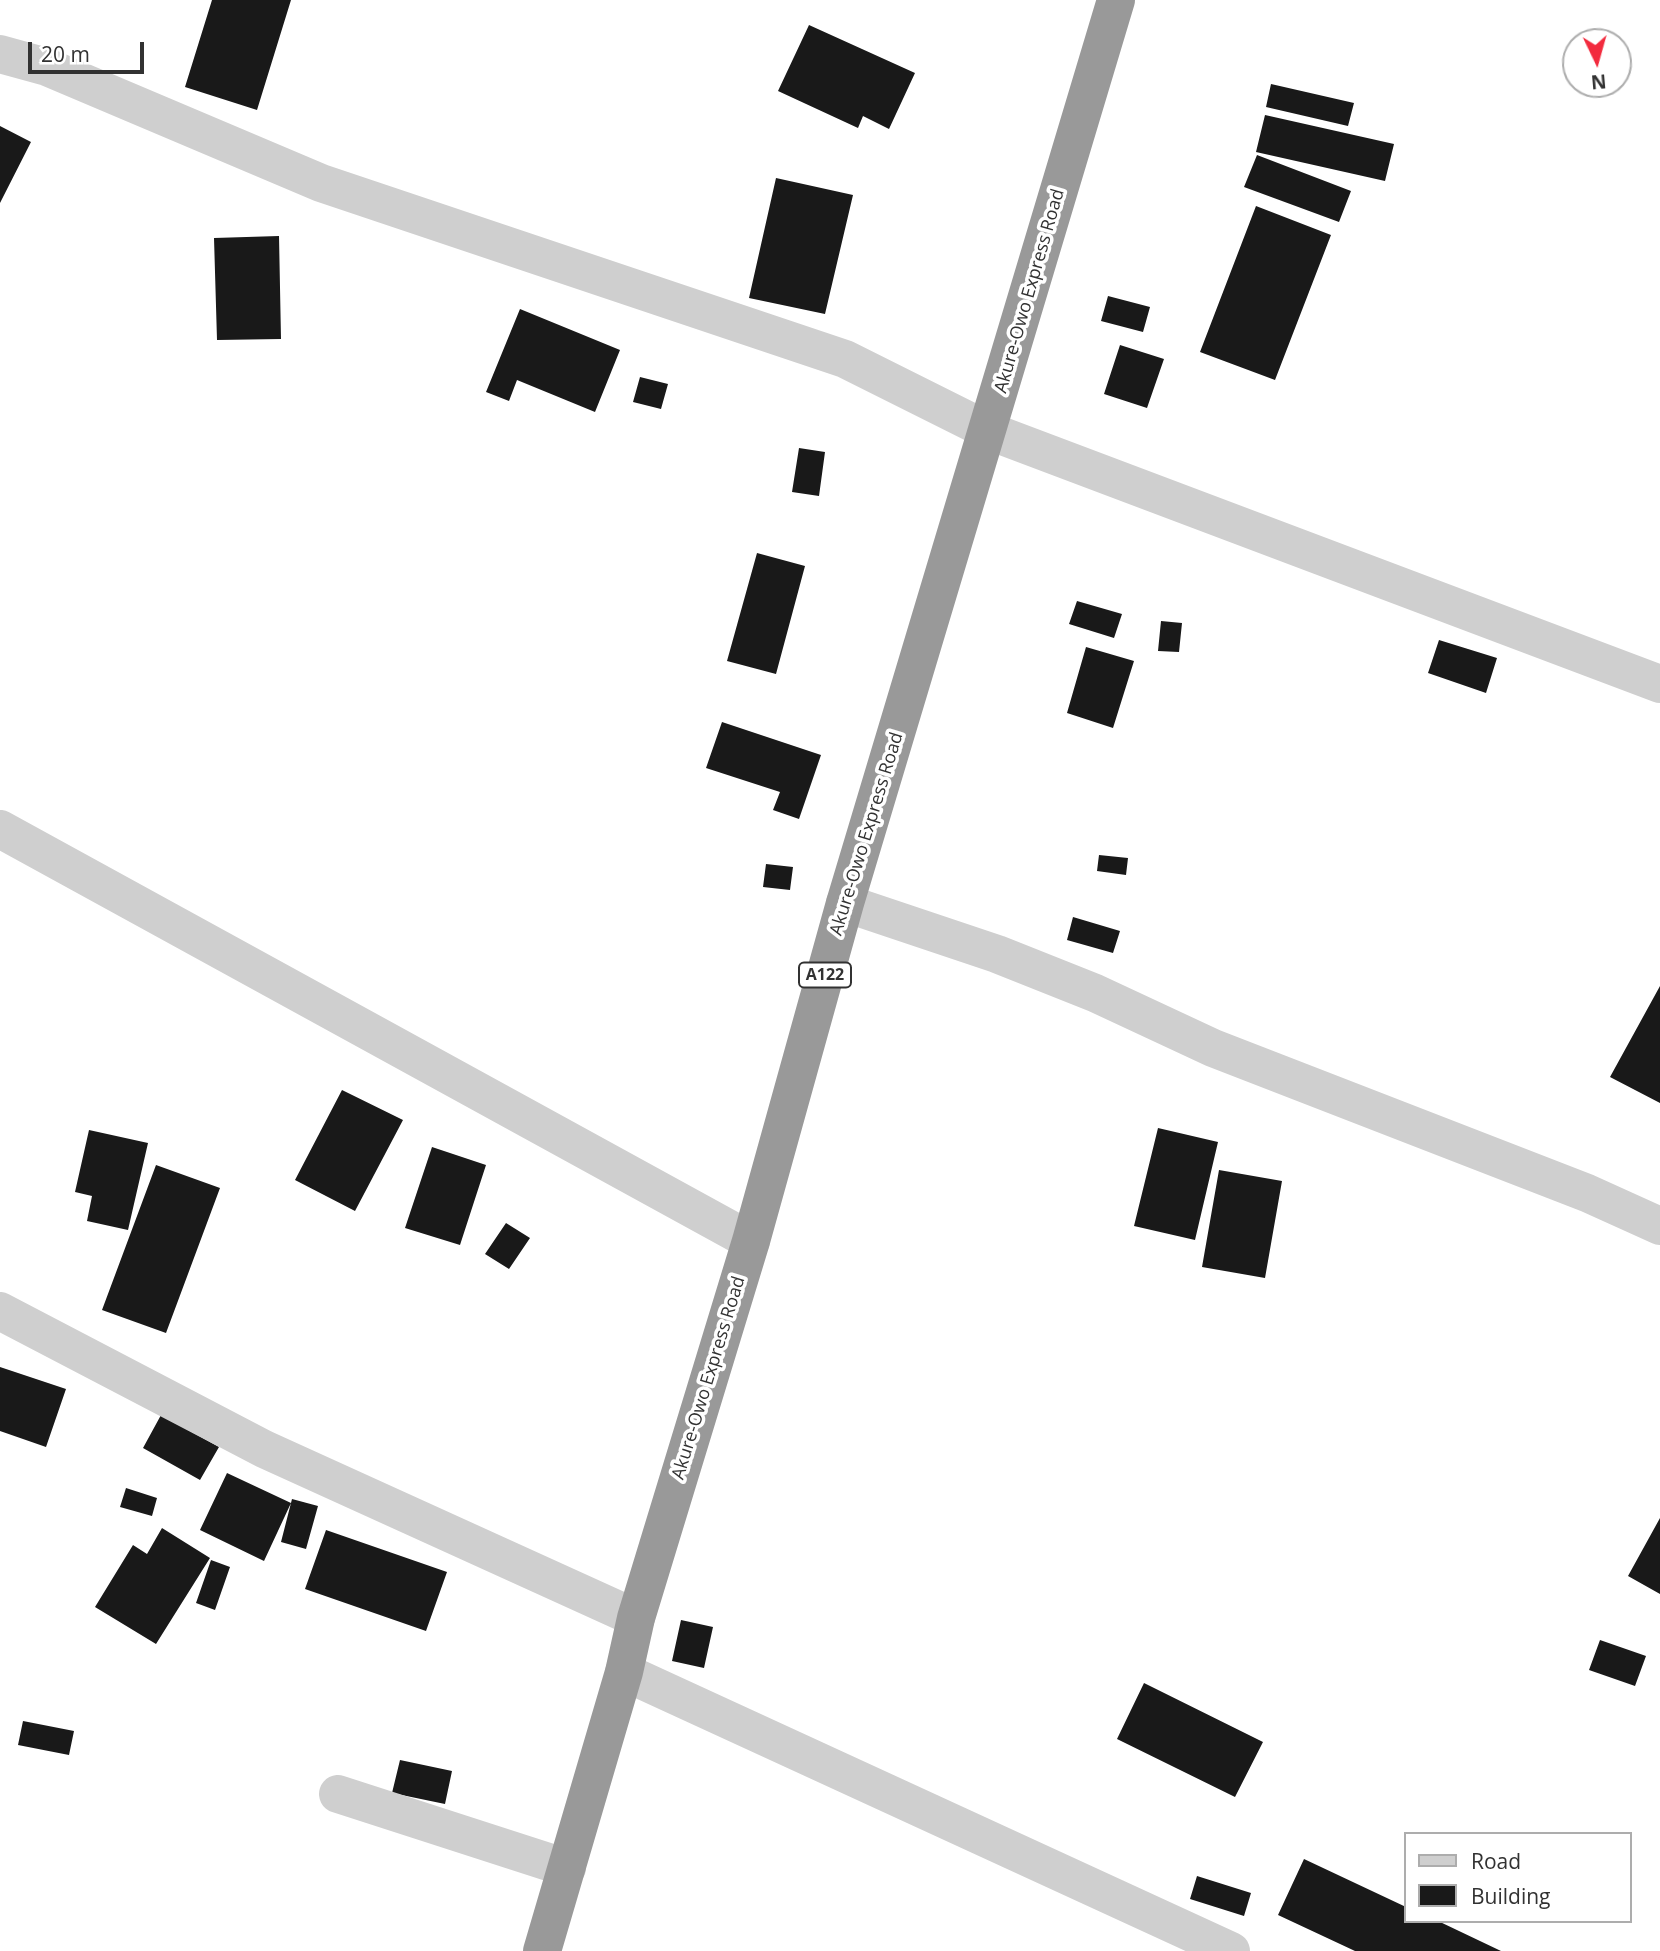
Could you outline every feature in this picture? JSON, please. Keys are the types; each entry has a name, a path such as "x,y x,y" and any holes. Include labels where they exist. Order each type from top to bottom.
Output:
{"highway":[{"name":"Akure-Owo Express Road","path":"542,1951 624,1672 636,1618 751,1241 845,903 989,431 1116,0"}],"street":[{"path":"0,54 47,67 321,183 845,359 989,431 1660,684"},
{"path":"0,829 751,1241"},
{"path":"845,903 1071,983 1213,1048 1587,1193 1660,1226"},
{"path":"0,1311 264,1449 636,1618"},
{"path":"624,1672 1231,1951"},
{"path":"338,1794 566,1868"}],"building":[{"path":"212,0 291,0 257,110 185,87"},
{"path":"809,25 915,73 889,129 863,116 858,128 778,91"},
{"path":"1271,84 1354,103 1348,126 1266,107"},
{"path":"1265,115 1394,144 1385,181 1256,152"},
{"path":"0,126 31,142 0,203"},
{"path":"1257,155 1351,191 1339,222 1244,187"},
{"path":"776,178 853,195 825,314 749,298"},
{"path":"1256,206 1331,235 1275,380 1200,352"},
{"path":"279,236 281,339 217,340 214,238"},
{"path":"1108,296 1150,307 1143,332 1101,321"},
{"path":"520,309 620,350 595,412 517,380 509,401 486,392"},
{"path":"1120,345 1164,359 1147,408 1104,394"},
{"path":"640,377 668,384 661,409 633,402"},
{"path":"799,448 825,452 819,496 792,492"},
{"path":"757,553 805,566 776,674 727,661"},
{"path":"1077,601 1122,614 1114,638 1069,624"},
{"path":"1161,621 1182,623 1179,652 1158,651"},
{"path":"1439,640 1497,658 1486,693 1428,673"},
{"path":"1086,647 1134,661 1113,728 1067,713"},
{"path":"722,722 821,755 799,819 773,810 780,792 706,768"},
{"path":"1099,855 1128,858 1126,875 1097,871"},
{"path":"766,864 793,867 790,890 763,887"},
{"path":"1073,917 1120,931 1113,953 1067,940"},
{"path":"1660,986 1660,1103 1610,1077"},
{"path":"342,1090 403,1120 355,1211 295,1180"},
{"path":"1158,1128 1218,1142 1195,1240 1134,1226"},
{"path":"89,1130 148,1143 128,1230 87,1221 92,1196 75,1192"},
{"path":"432,1147 486,1165 460,1245 405,1228"},
{"path":"156,1165 220,1188 166,1333 102,1310"},
{"path":"1219,1170 1282,1181 1265,1278 1202,1267"},
{"path":"506,1223 530,1238 509,1269 485,1254"},
{"path":"0,1367 66,1389 46,1447 0,1431"},
{"path":"161,1415 219,1447 200,1480 143,1448"},
{"path":"227,1473 291,1503 264,1561 200,1530"},
{"path":"126,1488 157,1498 152,1516 120,1507"},
{"path":"292,1499 318,1506 306,1549 281,1542"},
{"path":"1660,1518 1660,1594 1628,1576"},
{"path":"162,1528 210,1558 156,1644 95,1607 133,1545 147,1554"},
{"path":"326,1530 447,1572 426,1631 305,1589"},
{"path":"211,1560 230,1567 215,1610 196,1603"},
{"path":"681,1620 713,1627 704,1668 672,1661"},
{"path":"1600,1640 1646,1656 1635,1686 1589,1670"},
{"path":"1144,1683 1263,1742 1235,1797 1117,1739"},
{"path":"23,1721 74,1731 69,1755 18,1745"},
{"path":"400,1760 452,1771 445,1804 392,1793"},
{"path":"1304,1859 1404,1906 1404,1923 1442,1923 1501,1951 1355,1951 1278,1915"},
{"path":"1197,1876 1251,1893 1244,1916 1190,1899"}]}
